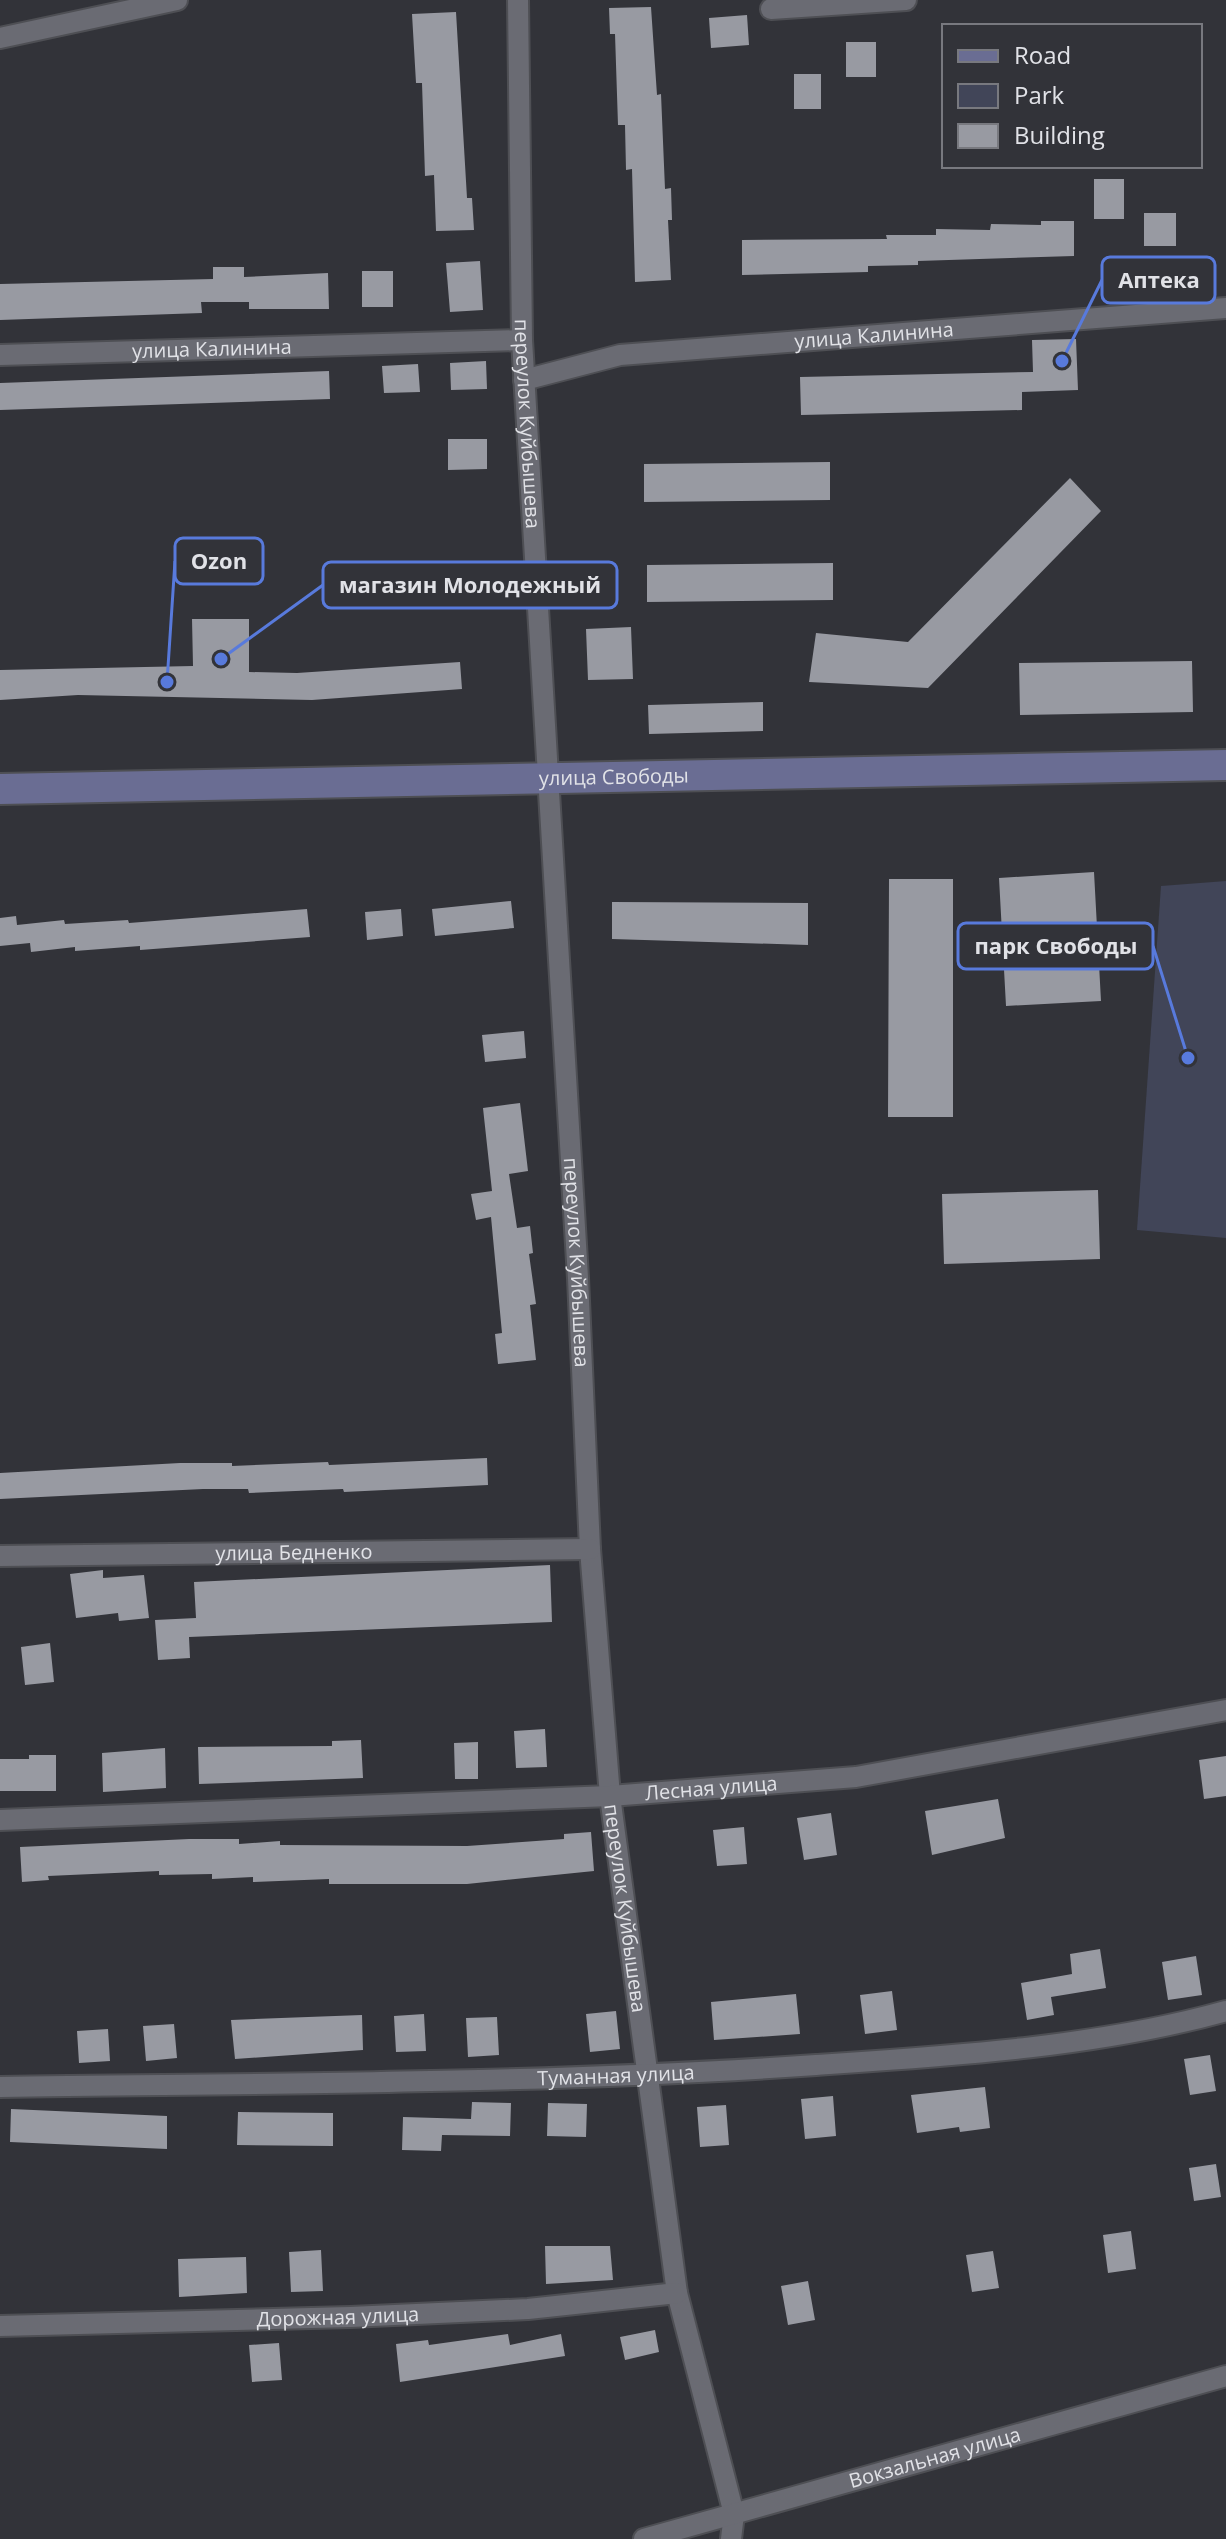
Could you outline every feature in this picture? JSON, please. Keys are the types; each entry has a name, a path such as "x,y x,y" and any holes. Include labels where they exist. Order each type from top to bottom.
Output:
{"main road":[{"name":"улица Свободы","path":"0,789 1226,765"}],"street":[{"path":"0,38 177,0"},
{"name":"переулок Куйбышева","path":"518,0 524,380 578,1278 590,1549 610,1796 677,2293 734,2514"},
{"path":"771,9 906,0"},
{"name":"улица Калинина","path":"524,380 620,355 1226,308"},
{"name":"улица Калинина","path":"0,355 522,340"},
{"name":"улица Бедненко","path":"0,1556 590,1549"},
{"name":"Лесная улица","path":"0,1820 610,1796 856,1777 1226,1710"},
{"name":"Туманная улица","path":"0,2087 646,2077 896,2060 1126,2034 1157,2030 1226,2011"},
{"name":"Дорожная улица","path":"0,2326 365,2317 528,2309 677,2293"},
{"name":"Вокзальная улица","path":"644,2539 1226,2376"},
{"path":"731,2539 734,2514"}],"green space":[{"path":"1226,881 1226,1238 1137,1230 1161,886"}],"building":[{"path":"651,7 657,95 661,94 665,189 671,188 672,220 668,220 671,280 635,282 632,169 626,170 625,125 618,125 615,34 610,34 609,8"},
{"path":"456,12 467,198 472,198 474,230 436,231 434,175 425,176 422,83 416,83 412,14"},
{"path":"747,15 749,45 711,48 709,18"},
{"path":"846,42 876,42 876,77 846,77"},
{"path":"794,74 821,74 821,109 794,109"},
{"path":"1094,179 1124,179 1124,219 1094,219"},
{"path":"1144,213 1176,213 1176,246 1144,246"},
{"path":"1041,221 1074,221 1074,256 918,261 918,265 868,266 868,272 742,275 742,240 887,239 886,235 936,235 936,229 990,230 991,224 1041,225"},
{"path":"480,261 483,310 450,312 446,263"},
{"path":"213,267 244,267 244,277 328,273 329,309 249,309 249,302 201,302 202,313 0,320 0,284 213,279"},
{"path":"362,271 393,271 393,307 362,307"},
{"path":"1076,339 1078,390 1022,392 1022,410 801,415 800,377 1033,372 1032,340"},
{"path":"486,361 487,389 451,390 450,363"},
{"path":"418,364 420,392 384,393 382,366"},
{"path":"329,371 330,399 0,410 0,383"},
{"path":"448,439 487,439 487,469 448,470"},
{"path":"830,462 830,500 644,502 644,464"},
{"path":"1070,478 1101,511 928,688 809,682 816,633 908,642"},
{"path":"833,563 833,600 647,602 647,565"},
{"path":"192,619 249,619 249,672 297,673 460,662 462,689 312,700 78,695 0,700 0,670 193,666"},
{"path":"631,627 633,679 588,680 586,629"},
{"path":"1192,661 1193,712 1020,715 1019,663"},
{"path":"763,702 763,731 649,734 648,705"},
{"path":"1094,872 1101,1001 1006,1006 999,878"},
{"path":"889,879 953,879 953,1117 888,1117"},
{"path":"511,901 514,928 435,936 432,909"},
{"path":"612,902 808,903 808,945 612,939"},
{"path":"307,909 310,937 140,950 140,946 75,951 75,947 31,952 30,943 0,946 0,918 16,916 17,925 64,920 65,924 128,920 129,923"},
{"path":"401,909 403,936 367,940 365,912"},
{"path":"524,1031 526,1058 485,1062 482,1035"},
{"path":"520,1103 528,1171 509,1174 517,1228 530,1226 533,1253 529,1254 536,1304 530,1305 536,1360 498,1364 495,1334 502,1333 491,1217 476,1220 471,1194 492,1191 483,1108"},
{"path":"1098,1190 1100,1259 944,1264 942,1194"},
{"path":"487,1458 488,1485 344,1492 343,1489 249,1493 248,1489 203,1489 0,1499 0,1473 180,1463 232,1463 232,1466 328,1462 329,1465"},
{"path":"550,1565 552,1622 189,1637 190,1658 158,1660 155,1620 196,1618 194,1582"},
{"path":"103,1570 103,1578 144,1575 149,1618 119,1621 118,1613 76,1618 70,1574"},
{"path":"50,1643 54,1682 25,1685 21,1647"},
{"path":"545,1729 547,1767 516,1768 514,1731"},
{"path":"361,1740 363,1778 199,1784 198,1747 332,1746 332,1741"},
{"path":"478,1742 478,1779 455,1779 454,1743"},
{"path":"165,1748 166,1788 103,1792 102,1753"},
{"path":"29,1755 56,1755 56,1791 0,1791 0,1759 29,1759"},
{"path":"1226,1756 1226,1796 1204,1799 1199,1760"},
{"path":"998,1799 1005,1838 932,1855 925,1811"},
{"path":"831,1813 837,1855 804,1860 797,1818"},
{"path":"744,1827 747,1864 717,1866 713,1830"},
{"path":"591,1832 594,1871 467,1884 329,1884 329,1879 253,1882 253,1877 212,1879 212,1874 159,1875 159,1871 48,1876 49,1880 22,1882 20,1847 189,1839 239,1839 239,1844 280,1841 280,1845 467,1846 564,1839 564,1834"},
{"path":"1100,1949 1106,1988 1051,1997 1054,2015 1027,2020 1021,1983 1072,1974 1070,1954"},
{"path":"1196,1956 1202,1995 1168,2000 1162,1962"},
{"path":"892,1991 897,2030 865,2034 860,1995"},
{"path":"796,1994 800,2034 714,2040 711,2002"},
{"path":"616,2011 620,2049 590,2052 586,2014"},
{"path":"424,2014 426,2051 396,2052 394,2016"},
{"path":"362,2015 363,2050 235,2059 231,2020"},
{"path":"497,2017 499,2055 468,2057 466,2018"},
{"path":"174,2024 177,2058 146,2061 143,2026"},
{"path":"108,2029 110,2061 79,2063 77,2031"},
{"path":"1210,2055 1216,2091 1190,2095 1184,2059"},
{"path":"985,2087 990,2128 960,2132 959,2127 917,2133 911,2095"},
{"path":"833,2096 836,2136 805,2139 801,2099"},
{"path":"472,2102 511,2103 510,2136 442,2135 441,2151 402,2150 403,2117 471,2119"},
{"path":"548,2103 587,2104 586,2137 547,2136"},
{"path":"726,2105 729,2145 700,2147 697,2107"},
{"path":"11,2109 167,2116 167,2149 10,2142"},
{"path":"238,2112 333,2113 333,2146 237,2145"},
{"path":"1216,2164 1221,2197 1194,2201 1189,2168"},
{"path":"1131,2231 1136,2269 1108,2273 1103,2235"},
{"path":"545,2246 610,2246 613,2280 546,2284"},
{"path":"321,2250 323,2291 291,2292 289,2252"},
{"path":"993,2251 999,2288 972,2292 966,2255"},
{"path":"246,2257 247,2293 179,2297 178,2259"},
{"path":"808,2281 815,2320 788,2325 781,2286"},
{"path":"655,2330 659,2352 625,2360 620,2337"},
{"path":"508,2334 510,2345 561,2334 565,2356 400,2382 396,2344 428,2340 429,2345"},
{"path":"279,2343 282,2380 252,2382 249,2345"}],"place":[{"name":"Аптека","path":"1062,361"},
{"name":"магазин Молодежный","path":"221,659"},
{"name":"Ozon","path":"167,682"},
{"name":"парк Свободы","path":"1188,1058"}]}
